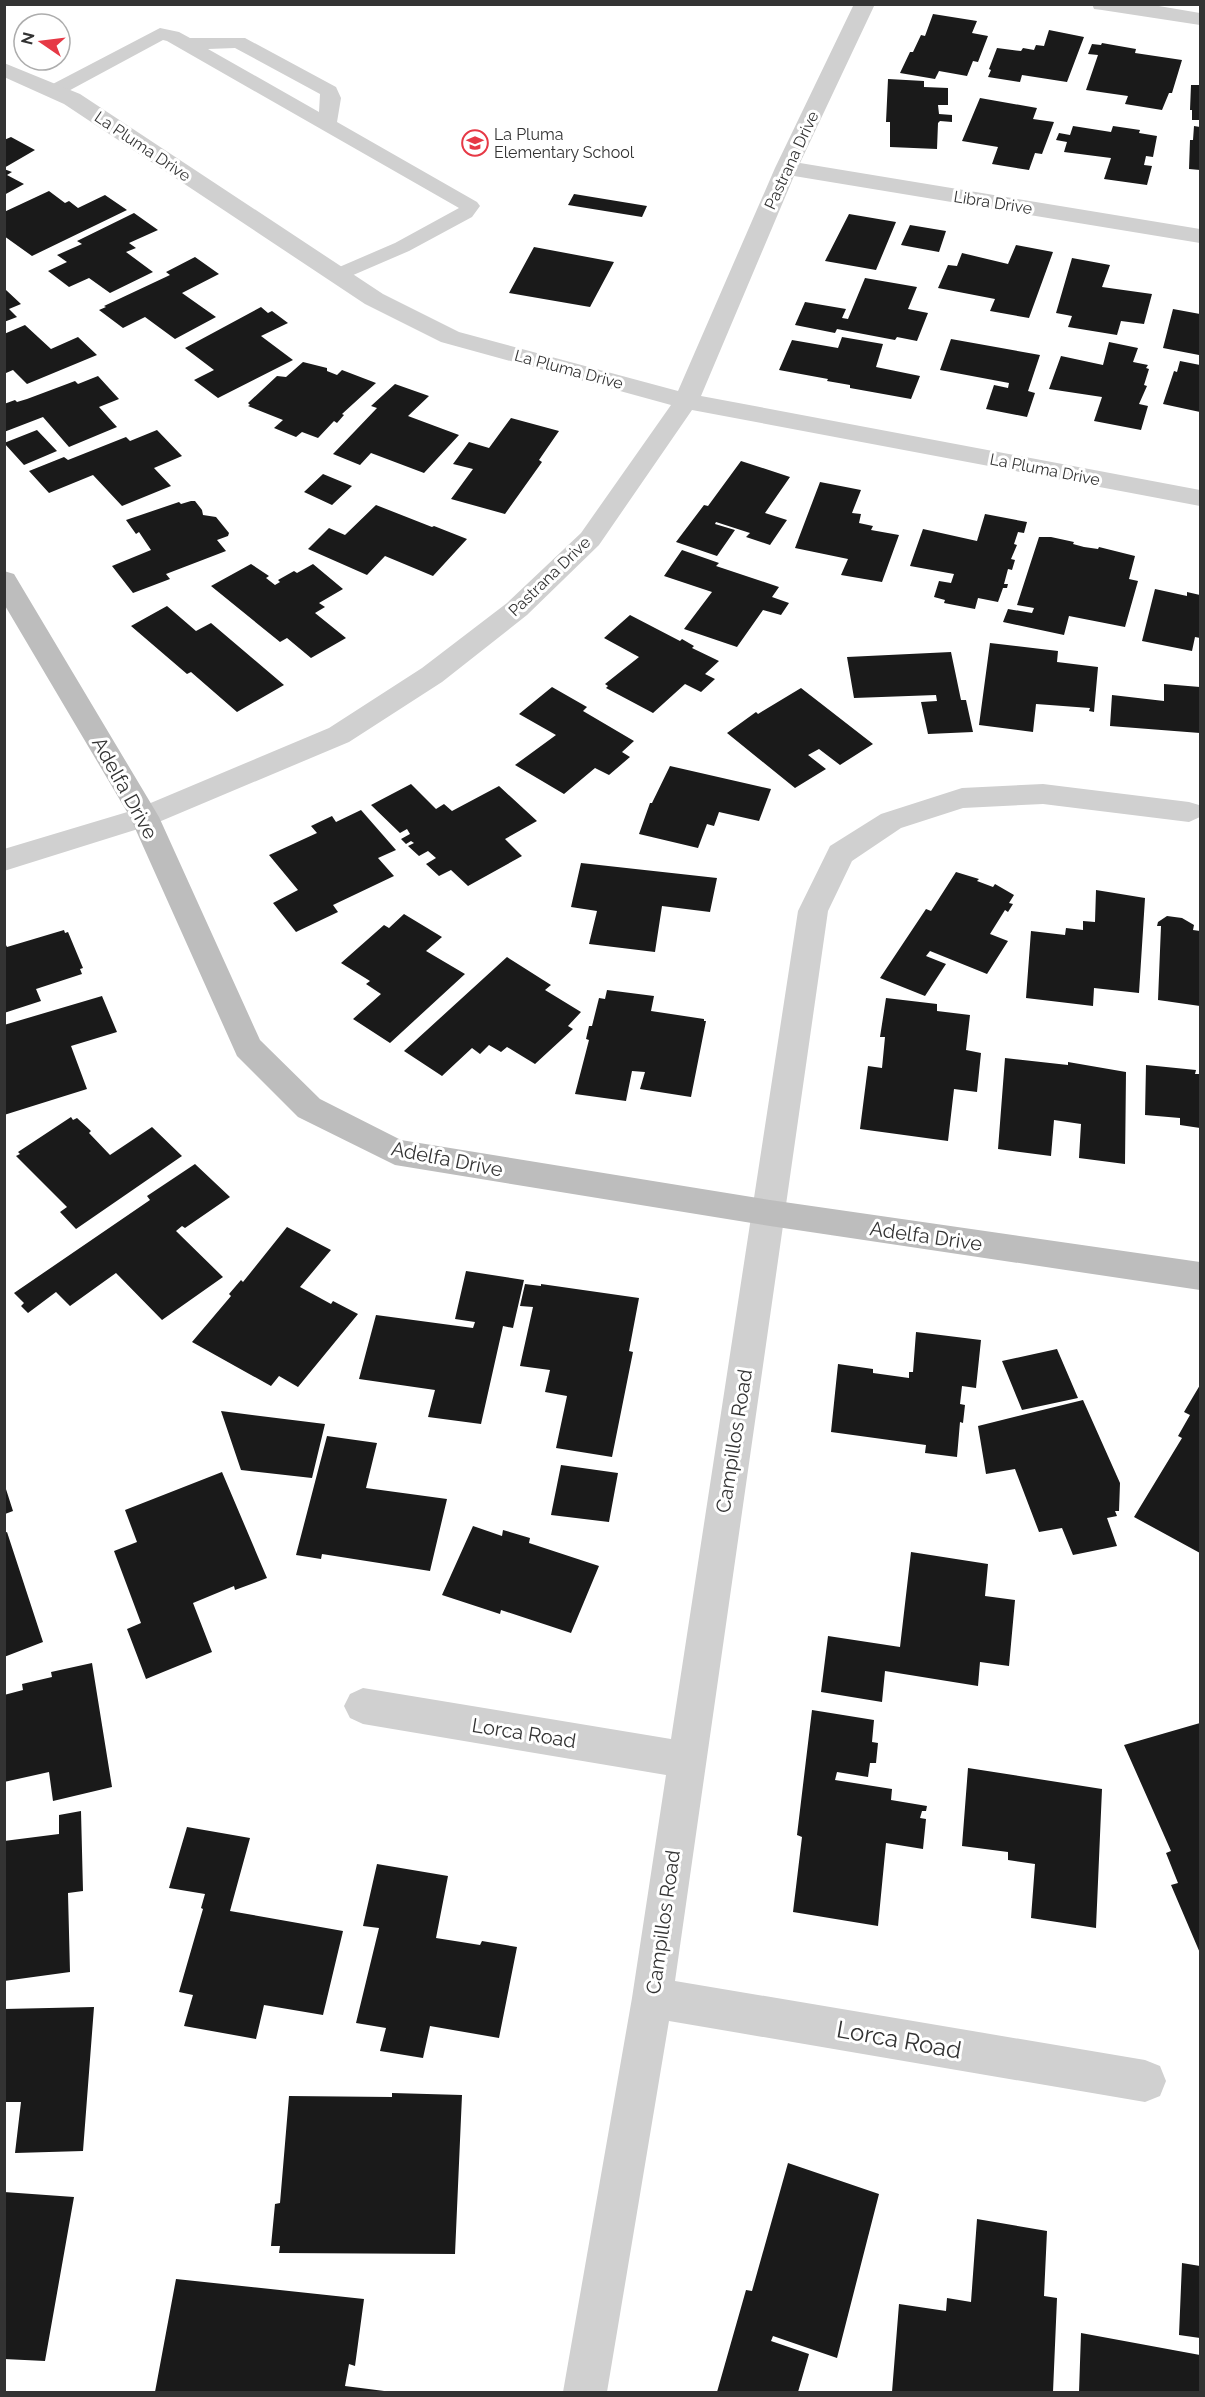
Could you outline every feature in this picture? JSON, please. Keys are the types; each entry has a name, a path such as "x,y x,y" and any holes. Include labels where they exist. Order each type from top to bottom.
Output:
{"street":[{"name":"Pastrana Drive","path":"4,861 144,817 339,735 432,675 517,609 590,539 686,401 786,168 865,4"},
{"path":"1102,4 1200,19"},
{"name":"La Pluma Drive","path":"4,69 72,99 374,299 450,337 686,401 1200,498"},
{"name":"Libra Drive","path":"786,168 1200,236"},
{"name":"Adelfa Drive","path":"4,580 144,817 248,1047 309,1108 394,1152 770,1213 1200,1276"},
{"name":"Campillos Road","path":"585,2392 652,1998 813,911 840,854 891,821 962,798 1043,794 1189,812"},
{"name":"Lorca Road","path":"363,1706 686,1760"},
{"name":"Lorca Road","path":"652,1998 1145,2081"}],"lane":[{"path":"54,91 160,34 172,36 470,206 465,213 402,247 337,275"},
{"path":"186,44 237,42 329,91 327,124"}],"building":[{"path":"933,14 977,21 972,33 988,36 978,62 973,61 967,76 939,71 935,79 900,73 921,35 925,36"},
{"path":"1049,30 1084,37 1067,82 1022,75 1020,82 988,77 997,48 1034,50 1036,45 1044,46"},
{"path":"1102,43 1136,49 1135,53 1182,60 1172,93 1169,93 1162,110 1125,104 1128,96 1086,90 1098,55 1088,54 1092,44 1101,45"},
{"path":"888,79 924,81 924,87 948,88 948,105 938,105 939,114 952,115 952,122 940,121 938,123 937,149 890,147 890,122 886,122"},
{"path":"1191,85 1200,85 1200,120 1192,120"},
{"path":"980,98 1037,108 1033,119 1054,122 1042,154 1035,153 1029,170 992,164 998,147 962,141"},
{"path":"1073,126 1111,132 1113,126 1140,130 1139,133 1157,136 1153,157 1146,156 1144,165 1152,166 1147,185 1104,179 1111,158 1064,152 1067,142 1056,140 1059,133 1070,135"},
{"path":"1194,126 1200,127 1200,170 1189,169 1190,140 1193,140"},
{"path":"11,137 35,150 4,168 4,140"},
{"path":"4,169 12,172 7,175 24,184 4,195"},
{"path":"49,191 65,203 69,201 78,208 105,195 127,210 32,256 4,236 4,212"},
{"path":"574,194 647,206 642,217 568,205"},
{"path":"134,213 158,230 129,243 136,248 126,252 153,272 110,293 89,278 69,287 48,271 67,262 57,255 82,244 77,241"},
{"path":"849,214 896,222 876,270 825,261"},
{"path":"910,225 946,231 939,252 901,245"},
{"path":"1016,245 1053,252 1029,318 990,311 995,299 938,288 948,265 957,266 962,253 1008,264"},
{"path":"534,247 614,262 590,307 509,293"},
{"path":"195,257 219,274 182,293 216,317 175,339 145,317 123,328 99,310 170,275 166,272"},
{"path":"1072,258 1110,265 1102,287 1152,294 1144,324 1121,321 1117,335 1068,327 1072,316 1056,313"},
{"path":"865,278 917,287 908,309 928,313 917,341 897,337 895,340 837,329 835,333 795,325 805,302 846,309 842,318 848,319"},
{"path":"4,290 21,304 9,309 17,317 4,322"},
{"path":"261,307 268,313 272,311 288,323 261,336 293,360 218,398 194,380 214,370 185,348"},
{"path":"1173,309 1200,314 1199,355 1163,348"},
{"path":"25,325 51,349 78,337 97,355 27,384 13,370 6,373 4,371 4,334"},
{"path":"842,337 883,344 876,367 920,376 911,399 850,388 850,385 827,381 828,379 779,370 792,340 838,348"},
{"path":"951,339 1040,355 1028,391 1035,393 1027,417 986,409 994,385 1008,388 1009,383 940,370"},
{"path":"1109,342 1138,348 1133,362 1148,365 1144,385 1147,386 1139,404 1148,406 1141,430 1094,421 1102,397 1049,389 1061,356 1103,365"},
{"path":"1180,361 1200,365 1200,412 1163,404 1174,371 1177,372"},
{"path":"303,362 327,368 327,371 337,375 342,370 376,383 342,414 344,415 337,423 334,421 318,438 302,432 296,437 274,428 283,420 248,406 250,405 248,403 277,376 286,377"},
{"path":"98,376 119,399 99,407 117,427 69,447 43,417 4,432 4,404 27,399 75,381 78,384"},
{"path":"395,384 429,396 408,416 459,435 424,473 371,453 360,465 333,454 377,408 371,406"},
{"path":"511,418 559,431 539,460 542,462 505,514 451,499 473,469 453,464 469,442 489,448"},
{"path":"37,430 57,451 24,465 4,443"},
{"path":"157,430 182,456 154,468 171,486 122,506 93,475 49,493 29,471 64,457 68,460 126,437 130,441"},
{"path":"741,461 790,477 765,513 787,520 770,545 746,537 750,533 716,522 715,524 735,530 717,556 676,542 704,505 708,506"},
{"path":"323,474 352,486 332,505 304,492"},
{"path":"820,482 861,490 852,513 861,514 859,523 873,526 871,530 899,535 882,582 841,575 848,559 795,548"},
{"path":"195,501 203,515 216,517 229,533 228,536 217,540 226,551 166,574 170,579 133,593 112,566 151,550 139,532 136,534 126,520 179,502 181,504"},
{"path":"376,505 467,539 433,576 385,556 367,575 308,549 329,528 345,535"},
{"path":"985,514 1027,522 1024,533 1018,532 1014,544 1017,545 1011,559 1015,560 1012,570 1008,569 1004,584 1008,584 1007,588 1003,588 998,602 978,598 975,609 944,603 945,600 934,597 939,581 951,583 954,574 910,566 923,529 977,541"},
{"path":"1039,537 1051,537 1074,542 1073,544 1084,547 1098,549 1099,547 1135,556 1129,579 1138,581 1125,627 1069,616 1064,635 1003,622 1008,609 1032,613 1034,608 1017,605"},
{"path":"682,550 719,563 716,566 779,587 772,597 789,603 781,615 763,610 737,647 684,629 712,592 664,576"},
{"path":"251,564 269,576 266,578 275,585 280,582 278,580 294,571 297,573 313,564 343,589 319,603 325,607 315,613 346,638 311,658 287,638 280,642 211,586"},
{"path":"1155,589 1187,596 1187,592 1200,595 1200,638 1195,637 1192,651 1142,641"},
{"path":"167,606 196,631 211,623 284,685 237,712 191,672 187,674 131,626"},
{"path":"630,615 680,641 682,639 694,646 692,648 719,661 705,674 715,679 701,692 685,684 653,713 606,688 608,686 605,684 639,657 604,638"},
{"path":"990,643 1058,651 1057,662 1098,667 1094,712 1089,711 1090,708 1036,704 1033,732 979,725"},
{"path":"951,652 961,700 966,700 973,732 928,734 921,702 937,701 936,695 854,698 847,657"},
{"path":"1164,684 1200,687 1200,733 1110,726 1112,695 1164,701"},
{"path":"552,687 587,707 583,711 634,741 622,752 630,757 609,775 595,768 564,794 515,765 556,735 519,714"},
{"path":"801,688 873,744 840,765 819,749 808,755 826,769 795,788 727,733 756,712 758,714"},
{"path":"670,766 771,789 759,821 719,812 714,826 707,824 698,848 639,834 650,803"},
{"path":"411,784 436,809 444,804 452,811 499,786 537,821 505,839 522,856 468,886 451,870 439,876 426,864 436,858 428,851 419,856 408,846 414,843 411,841 406,844 401,839 410,834 407,829 400,833 371,805"},
{"path":"361,810 396,850 378,858 394,876 333,905 338,912 296,932 273,903 298,890 269,855 317,833 311,826 332,816 336,822"},
{"path":"581,863 717,878 710,912 662,906 655,952 589,944 597,911 571,907"},
{"path":"956,872 979,879 977,881 993,887 995,884 1014,895 1009,903 1013,904 1008,912 1005,910 990,934 1008,941 987,974 930,951 926,956 946,964 925,996 880,978 926,909 931,911"},
{"path":"1096,890 1145,898 1139,993 1094,988 1093,1006 1026,998 1031,931 1065,935 1066,928 1083,930 1083,921 1095,922"},
{"path":"404,914 442,937 426,951 465,974 390,1043 353,1019 381,994 366,984 370,981 341,963 384,925 389,928"},
{"path":"1167,916 1182,918 1194,925 1193,930 1200,931 1200,1006 1158,1000 1161,926 1157,926 1158,922"},
{"path":"64,930 65,933 68,932 83,968 80,969 82,974 36,989 41,1001 4,1013 4,941 7,947"},
{"path":"507,957 551,985 545,990 581,1012 568,1026 573,1029 535,1064 507,1047 501,1052 489,1045 480,1054 472,1048 442,1076 404,1051"},
{"path":"607,990 654,996 651,1011 706,1021 691,1097 640,1089 645,1072 632,1071 626,1101 575,1094 589,1040 586,1039 589,1026 592,1026 599,998 605,999"},
{"path":"102,996 117,1032 71,1046 87,1089 4,1115 4,1025"},
{"path":"886,998 937,1004 937,1011 970,1015 966,1050 981,1053 977,1092 954,1089 948,1141 860,1129 868,1066 882,1068 885,1037 880,1037"},
{"path":"1005,1058 1068,1065 1068,1062 1126,1072 1125,1164 1079,1158 1081,1124 1054,1120 1051,1156 998,1149"},
{"path":"1146,1065 1196,1070 1195,1074 1200,1074 1200,1128 1180,1125 1180,1118 1145,1115"},
{"path":"71,1117 73,1120 77,1118 91,1131 89,1133 110,1155 152,1127 182,1156 76,1229 60,1212 67,1207 16,1156 20,1154 18,1152"},
{"path":"195,1164 230,1197 185,1228 182,1226 176,1231 223,1277 162,1320 116,1273 70,1306 56,1292 28,1313 21,1306 24,1303 14,1293 150,1200 147,1196"},
{"path":"287,1227 331,1250 300,1287 331,1304 333,1301 358,1314 298,1387 279,1376 271,1386 192,1342 231,1296 229,1294 241,1280 243,1282"},
{"path":"466,1271 524,1280 513,1328 503,1326 481,1424 428,1417 435,1390 359,1379 376,1315 473,1328 475,1322 455,1319"},
{"path":"525,1284 541,1286 541,1284 639,1298 629,1351 633,1352 612,1457 556,1448 567,1396 545,1392 550,1370 520,1366 533,1307 520,1306"},
{"path":"916,1332 981,1340 976,1388 962,1386 960,1404 965,1405 963,1423 960,1422 957,1457 925,1453 926,1445 831,1432 838,1364 873,1369 873,1373 909,1378 909,1372 913,1372"},
{"path":"1057,1349 1078,1398 1022,1410 1002,1361"},
{"path":"1200,1385 1200,1553 1134,1517 1182,1438 1178,1436 1190,1415 1184,1412"},
{"path":"1083,1400 1120,1483 1119,1511 1115,1511 1117,1516 1107,1518 1117,1546 1073,1555 1062,1528 1039,1532 1015,1469 986,1474 978,1426"},
{"path":"221,1411 325,1424 312,1478 241,1470"},
{"path":"327,1436 377,1443 366,1488 447,1499 430,1571 322,1554 321,1559 296,1555"},
{"path":"561,1465 618,1473 609,1522 551,1515"},
{"path":"222,1472 267,1578 235,1590 234,1586 193,1603 212,1652 146,1679 127,1629 141,1623 114,1551 137,1542 125,1510"},
{"path":"5,1486 13,1511 5,1514"},
{"path":"473,1526 502,1536 503,1530 530,1538 529,1543 599,1566 571,1633 501,1610 500,1614 442,1595"},
{"path":"7,1532 43,1642 4,1657 4,1533"},
{"path":"911,1552 988,1564 985,1596 1015,1600 1009,1666 980,1662 978,1686 885,1671 882,1702 821,1692 828,1636 900,1647"},
{"path":"92,1663 112,1787 53,1801 49,1772 4,1782 4,1695 23,1690 22,1684 52,1677 51,1672"},
{"path":"812,1710 874,1720 872,1742 878,1743 876,1763 870,1763 868,1777 837,1772 835,1780 892,1789 891,1800 927,1806 920,1818 926,1819 923,1849 886,1843 878,1926 793,1912 802,1837 797,1835"},
{"path":"1200,1723 1200,1953 1171,1885 1178,1883 1166,1853 1171,1851 1124,1745"},
{"path":"968,1768 1102,1789 1096,1928 1031,1918 1035,1864 1008,1860 1008,1852 962,1846"},
{"path":"81,1811 83,1891 68,1893 70,1972 4,1981 4,1841 59,1834 59,1815"},
{"path":"187,1827 250,1838 230,1911 343,1931 323,2015 264,2005 256,2039 184,2026 193,1995 179,1992 203,1909 201,1908 205,1894 169,1888"},
{"path":"377,1864 448,1876 436,1938 480,1945 482,1941 517,1947 499,2038 430,2026 423,2058 380,2051 386,2028 356,2023 379,1928 363,1926"},
{"path":"94,2007 83,2151 15,2153 21,2102 4,2102 4,2009"},
{"path":"392,2093 462,2095 455,2254 279,2253 280,2246 271,2246 275,2204 280,2203 289,2096 392,2097"},
{"path":"788,2163 879,2194 837,2358 773,2336 771,2341 809,2354 798,2392 717,2392 746,2290 752,2291"},
{"path":"4,2192 74,2197 45,2361 4,2359"},
{"path":"977,2219 1047,2231 1044,2296 1057,2298 1053,2392 892,2392 899,2304 946,2311 947,2298 971,2302"},
{"path":"1182,2263 1200,2266 1200,2338 1179,2335"},
{"path":"176,2279 364,2299 355,2366 349,2364 345,2386 392,2392 155,2392"},
{"path":"1081,2333 1200,2355 1200,2392 1079,2392"}],"place":[{"name":"La Pluma Elementary School","path":"475,143"}]}
